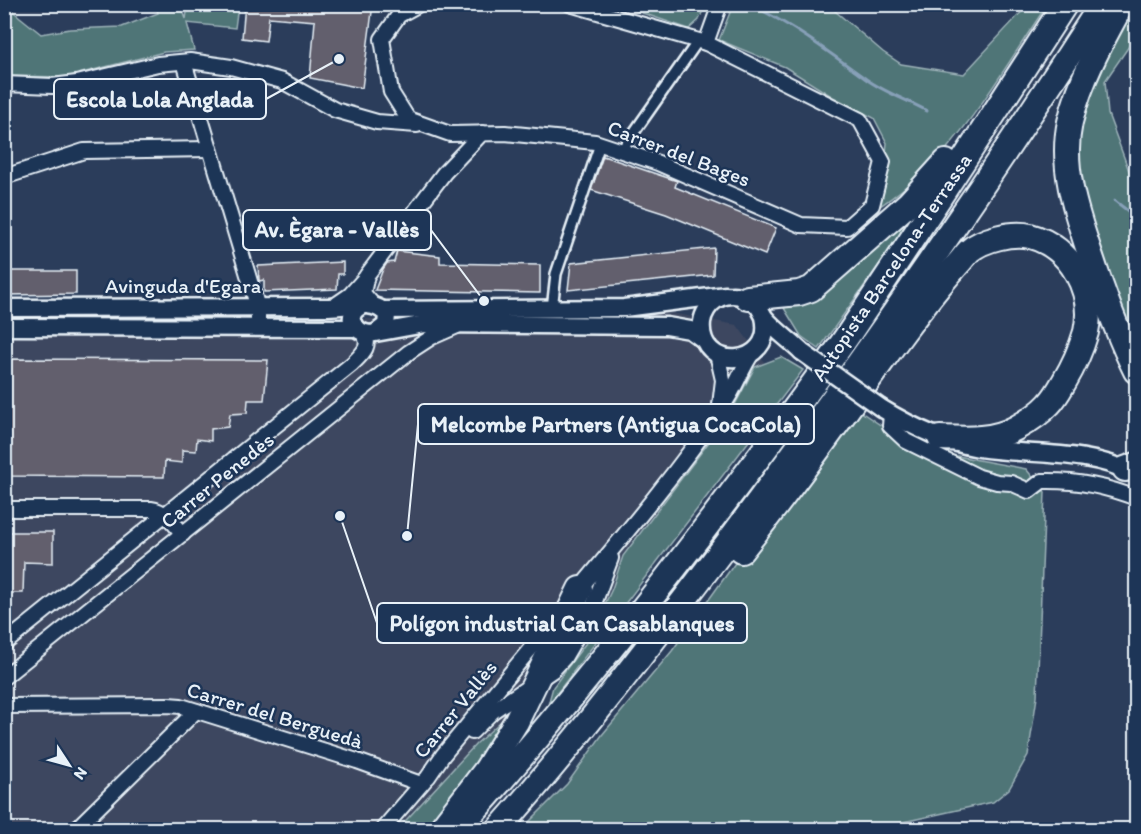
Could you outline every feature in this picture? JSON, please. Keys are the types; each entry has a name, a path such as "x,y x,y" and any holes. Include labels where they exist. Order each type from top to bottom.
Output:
{"highway":[{"name":"Autopista Barcelona-Terrassa","path":"457,830 513,768 606,655 752,465 849,333 1065,4"},
{"name":"Autopista Barcelona-Terrassa","path":"498,830 632,669 855,371 1025,124 1102,4"},
{"path":"1122,4 1101,42 1079,91 1070,124 1067,150 1069,176 1080,221 1106,299 1137,371"},
{"path":"737,297 799,293 825,279 926,185 963,141 994,96 1049,30"},
{"path":"632,669 698,603 786,496 925,302 970,250 985,242 1015,236 1029,236 1058,251 1074,267 1084,288 1087,308 1086,331 1070,372 1060,388 1050,403 1014,429 989,438 940,438"},
{"path":"440,830 486,771 516,722 580,589"}],"street":[{"name":"Carrer del Bages","path":"419,4 399,15 382,39 391,92 408,119 450,134 505,133 600,144 658,163 801,225 847,227 872,206 883,162 860,120 702,42"},
{"path":"570,4 702,42"},
{"path":"621,151 702,42 713,25 720,4"},
{"name":"Carrer del Bages","path":"4,84 52,86 77,83 147,66 184,62 231,67 282,81 335,110 377,123 424,125"},
{"path":"184,62 258,308 258,327"},
{"path":"331,307 342,302 364,279 444,173 482,133"},
{"path":"552,309 556,274 600,144"},
{"path":"4,177 84,151 210,149"},
{"path":"364,279 365,317"},
{"path":"802,352 774,343 757,348 737,359 727,358 717,354 704,340 703,317 708,307 716,300 737,297 759,307 764,317 802,352 886,411 940,438 978,448 1068,455 1133,470"},
{"name":"Avinguda d'Egara","path":"4,327 258,327 365,317 624,308 737,297"},
{"name":"Avinguda d'Egara","path":"4,308 331,307 409,326 461,324 667,326 690,330 704,340"},
{"name":"Carrer Penedès","path":"4,644 352,364 368,344 365,317"},
{"path":"757,348 765,334 764,317"},
{"name":"Carrer Penedès","path":"4,677 409,352 432,337 461,324"},
{"name":"Carrer Vallès","path":"424,781 629,528 713,419 725,403 742,368 757,348"},
{"name":"Carrer Vallès","path":"713,419 723,390 722,371 717,354"},
{"path":"886,411 890,426 906,441 980,477 1011,483 1029,491 1042,481 1080,482 1137,498"},
{"path":"4,509 152,509 159,510 166,515 183,534"},
{"name":"Carrer Vallès","path":"382,830 424,781 494,711 553,670 564,658 591,612 609,561 629,528"},
{"name":"Carrer del Berguedà","path":"4,706 181,706 424,781"},
{"path":"75,830 196,711"}],"shaded area":[{"path":"671,313 737,325 767,366 624,586 440,809 420,829 5,829 4,319 373,319"}],"green space":[{"path":"5,5 41,34 70,29 122,27 158,13 156,5 181,5 186,19 188,5 238,5 235,28 187,23 194,50 164,52 66,77 5,76"},
{"path":"619,5 705,5 699,20 689,29"},
{"path":"733,5 828,5 883,52 901,64 964,74 1028,5 1047,5 985,99 943,153 909,184 871,212 882,193 887,143 874,118 833,97 785,67 719,40"},
{"path":"1133,5 1136,5 1136,36 1105,81 1108,114 1132,179 1136,184 1136,350 1082,199 1077,153 1082,114 1107,55"},
{"path":"919,209 819,349 801,336 784,308 835,284"},
{"path":"781,357 803,370 548,705 553,687 588,640 612,589 623,556 730,414 755,367"},
{"path":"849,404 891,432 941,453 1026,469 1045,492 1037,697 1028,755 1009,789 993,802 872,829 521,830 567,784 602,735 672,651"},
{"path":"519,705 429,829 397,830 476,744"}],"building":[{"path":"245,4 373,4 362,88 310,78 315,21 269,17 266,41 242,38"},
{"path":"603,156 677,181 675,187 776,228 765,255 666,214 591,190"},
{"path":"714,248 713,275 568,290 571,263"},
{"path":"397,251 440,256 440,263 540,265 540,293 375,290 383,269 387,263 394,262"},
{"path":"343,262 343,274 338,274 337,289 264,292 264,280 259,281 258,266"},
{"path":"4,271 76,271 76,294 4,295"},
{"path":"4,359 268,360 264,400 248,400 247,413 230,414 228,427 211,429 211,441 197,439 196,451 182,450 182,463 165,461 164,477 4,476"},
{"path":"4,532 53,532 53,563 24,562 23,593 4,593"}],"waterway":[{"path":"749,4 795,29 873,84 927,111"},
{"path":"1115,201 1128,211 1136,225"}],"place":[{"name":"Escola Lola Anglada","path":"339,59"},
{"name":"Av. Ègara - Vallès","path":"484,301"},
{"name":"Polígon industrial Can Casablanques","path":"340,516"},
{"name":"Melcombe Partners (Antigua CocaCola)","path":"407,536"}]}
